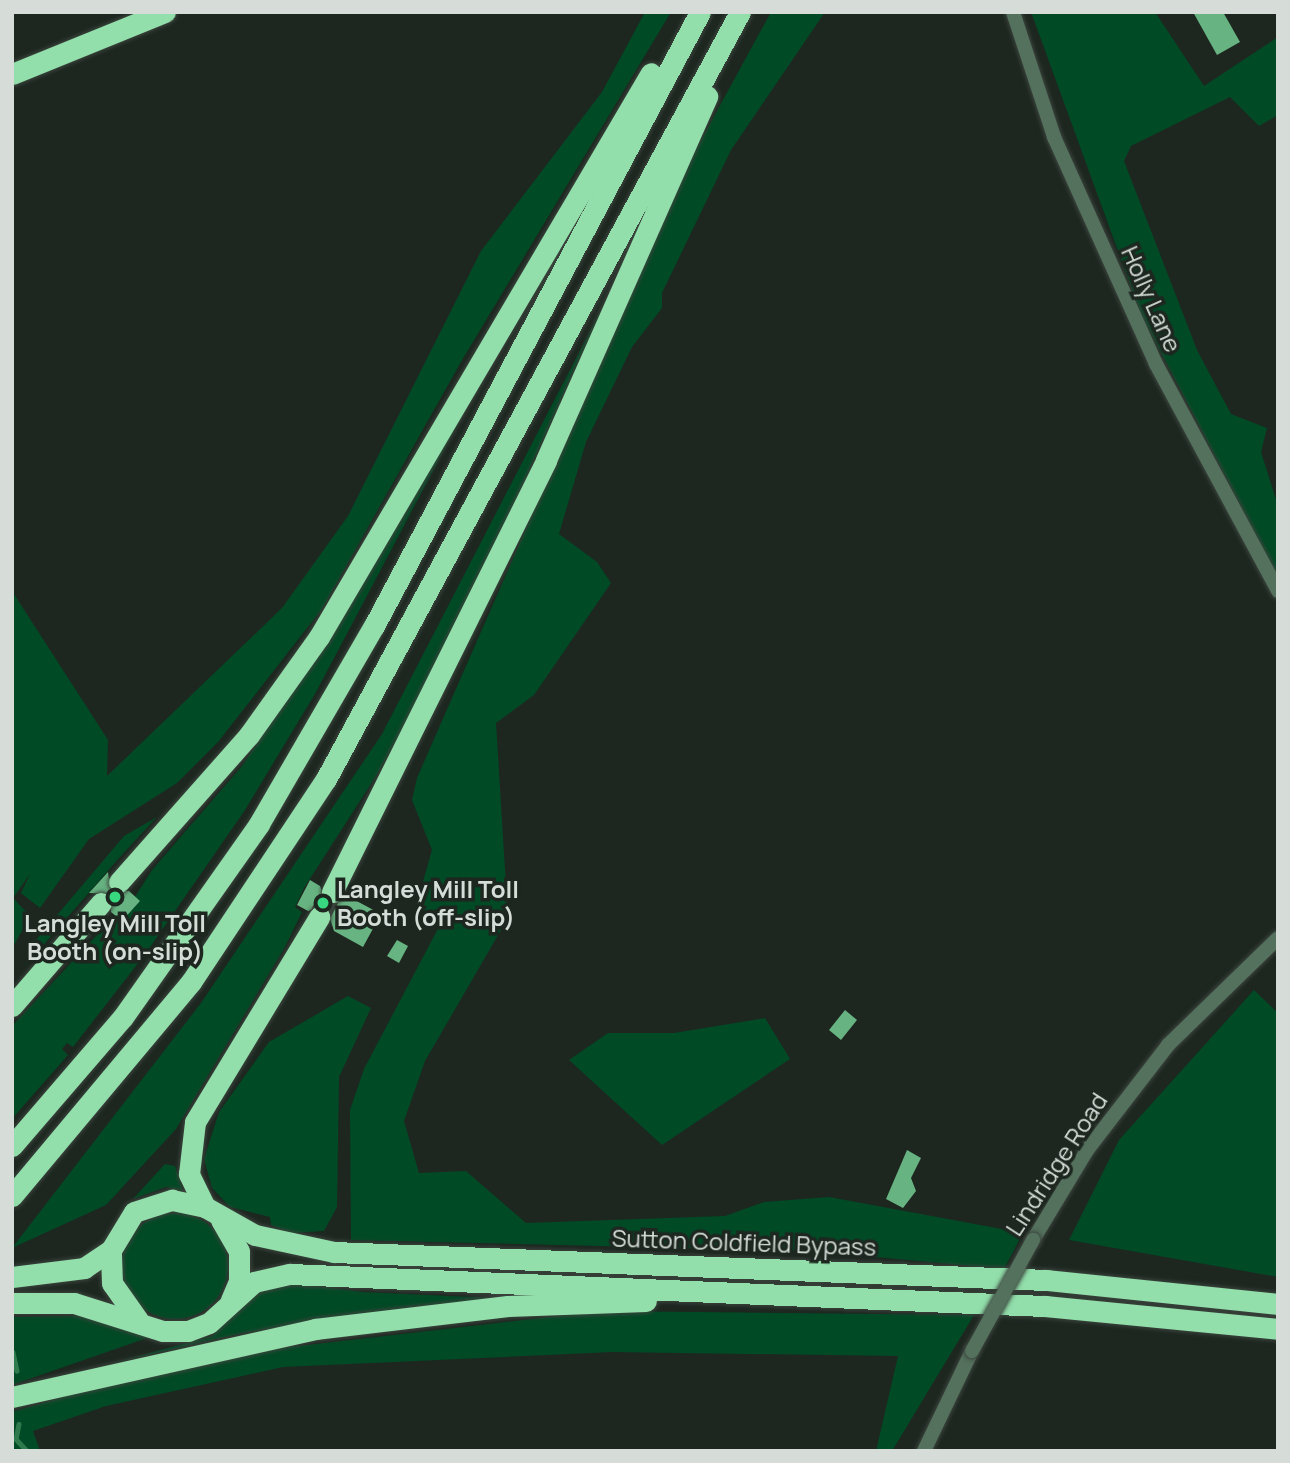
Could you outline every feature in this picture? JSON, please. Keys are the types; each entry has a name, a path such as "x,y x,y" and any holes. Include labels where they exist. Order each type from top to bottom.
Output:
{"highway":[{"path":"12,74 165,12"},
{"path":"119,882 249,735 325,627 690,12"},
{"path":"12,1146 123,1017 259,824 374,626 700,12"},
{"path":"12,1196 191,982 326,779 740,12"},
{"path":"332,892 541,471 673,166 748,12"},
{"path":"12,1006 101,903"},
{"path":"226,1309 239,1281 239,1251 210,1210 190,1174 195,1122 319,917"},
{"name":"Sutton Coldfield Bypass","path":"12,1277 84,1268 111,1250 124,1223 145,1205 172,1200 210,1210 255,1235 334,1252 1046,1280 1278,1304"},
{"path":"111,1250 112,1283 139,1321"},
{"name":"Sutton Coldfield Bypass","path":"12,1303 74,1303 188,1331 226,1309 254,1282 289,1274 1045,1306 1278,1329"},
{"path":"12,1397 315,1329 508,1306 806,1295"}],"street":[{"name":"Holly Lane","path":"1013,12 1054,137 1156,364 1278,591"},
{"name":"Lindridge Road","path":"924,1451 972,1351 1032,1240 1088,1149 1168,1045 1278,938"}],"green space":[{"path":"645,12 671,12 461,362 322,609 218,742 177,783 89,839 40,908 21,893 30,874 13,898 30,916 12,949 12,591 108,740 107,776 282,608 348,516 481,251 602,92"},
{"path":"771,12 825,12 731,150 662,293 662,308 632,347 586,442 559,534 597,562 611,583 534,695 496,723 508,918 425,1061 404,1121 419,1173 466,1171 526,1223 725,1216 764,1202 829,1197 1023,1233 1004,1269 811,1251 351,1240 350,1110 364,1069 442,921 416,906 432,850 412,800 417,778 676,186"},
{"path":"1031,12 1155,12 1204,86 1278,37 1278,115 1259,126 1230,97 1131,146 1124,161 1197,350 1231,414 1267,428 1261,452 1278,506 1278,577 1141,314"},
{"path":"605,302 466,610 378,773 304,888 295,907 302,912 285,947 176,1129 106,1205 12,1248 201,1003 382,734"},
{"path":"518,310 315,694 245,810 146,953 73,1047 67,1043 62,1049 68,1055 12,1119 12,1026 112,919 119,922 152,870 242,766 319,652"},
{"path":"157,817 25,966 36,940 124,836"},
{"path":"1254,990 1278,1013 1278,1277 1069,1240 1119,1140"},
{"path":"348,996 371,1008 339,1077 337,1207 324,1231 291,1233 271,1225 270,1217 230,1207 212,1188 204,1159 219,1112 269,1042"},
{"path":"765,1018 790,1059 662,1145 569,1060 608,1033 674,1033"},
{"path":"165,1164 175,1166 183,1191 166,1187 133,1199"},
{"path":"175,1213 195,1217 213,1228 224,1246 228,1266 224,1286 213,1304 195,1315 175,1319 155,1315 137,1304 126,1286 122,1266 126,1246 137,1228 155,1217"},
{"path":"284,1282 362,1292 515,1299 407,1307 243,1333 113,1363 212,1336 251,1296"},
{"path":"602,1311 974,1315 892,1451 876,1451 898,1356 612,1352 283,1367 106,1406 33,1431 40,1451 12,1451 12,1412 131,1377 281,1348"},
{"path":"80,1316 150,1337 12,1385 12,1317"}],"building":[{"path":"1193,12 1223,12 1240,42 1217,55"},
{"name":"Langley Mill Toll Booth (on-slip)","path":"108,872 111,892 129,891 140,901 122,921 111,912 110,894 89,893"},
{"path":"310,880 320,886 327,904 351,898 381,914 363,947 334,931 326,906 308,911 297,905"},
{"path":"397,940 408,946 399,963 387,956"},
{"path":"845,1010 857,1020 841,1040 829,1030"},
{"path":"907,1150 921,1158 911,1178 916,1191 903,1208 886,1199"}],"waterway":[{"path":"13,1352 17,1371"},
{"path":"19,1424 16,1439 27,1451"}],"tunnel":[{"path":"319,917 332,892"}],"place":[{"name":"Langley Mill Toll Booth (on-slip)","path":"115,897"},
{"name":"Langley Mill Toll Booth (off-slip)","path":"323,903"}]}
